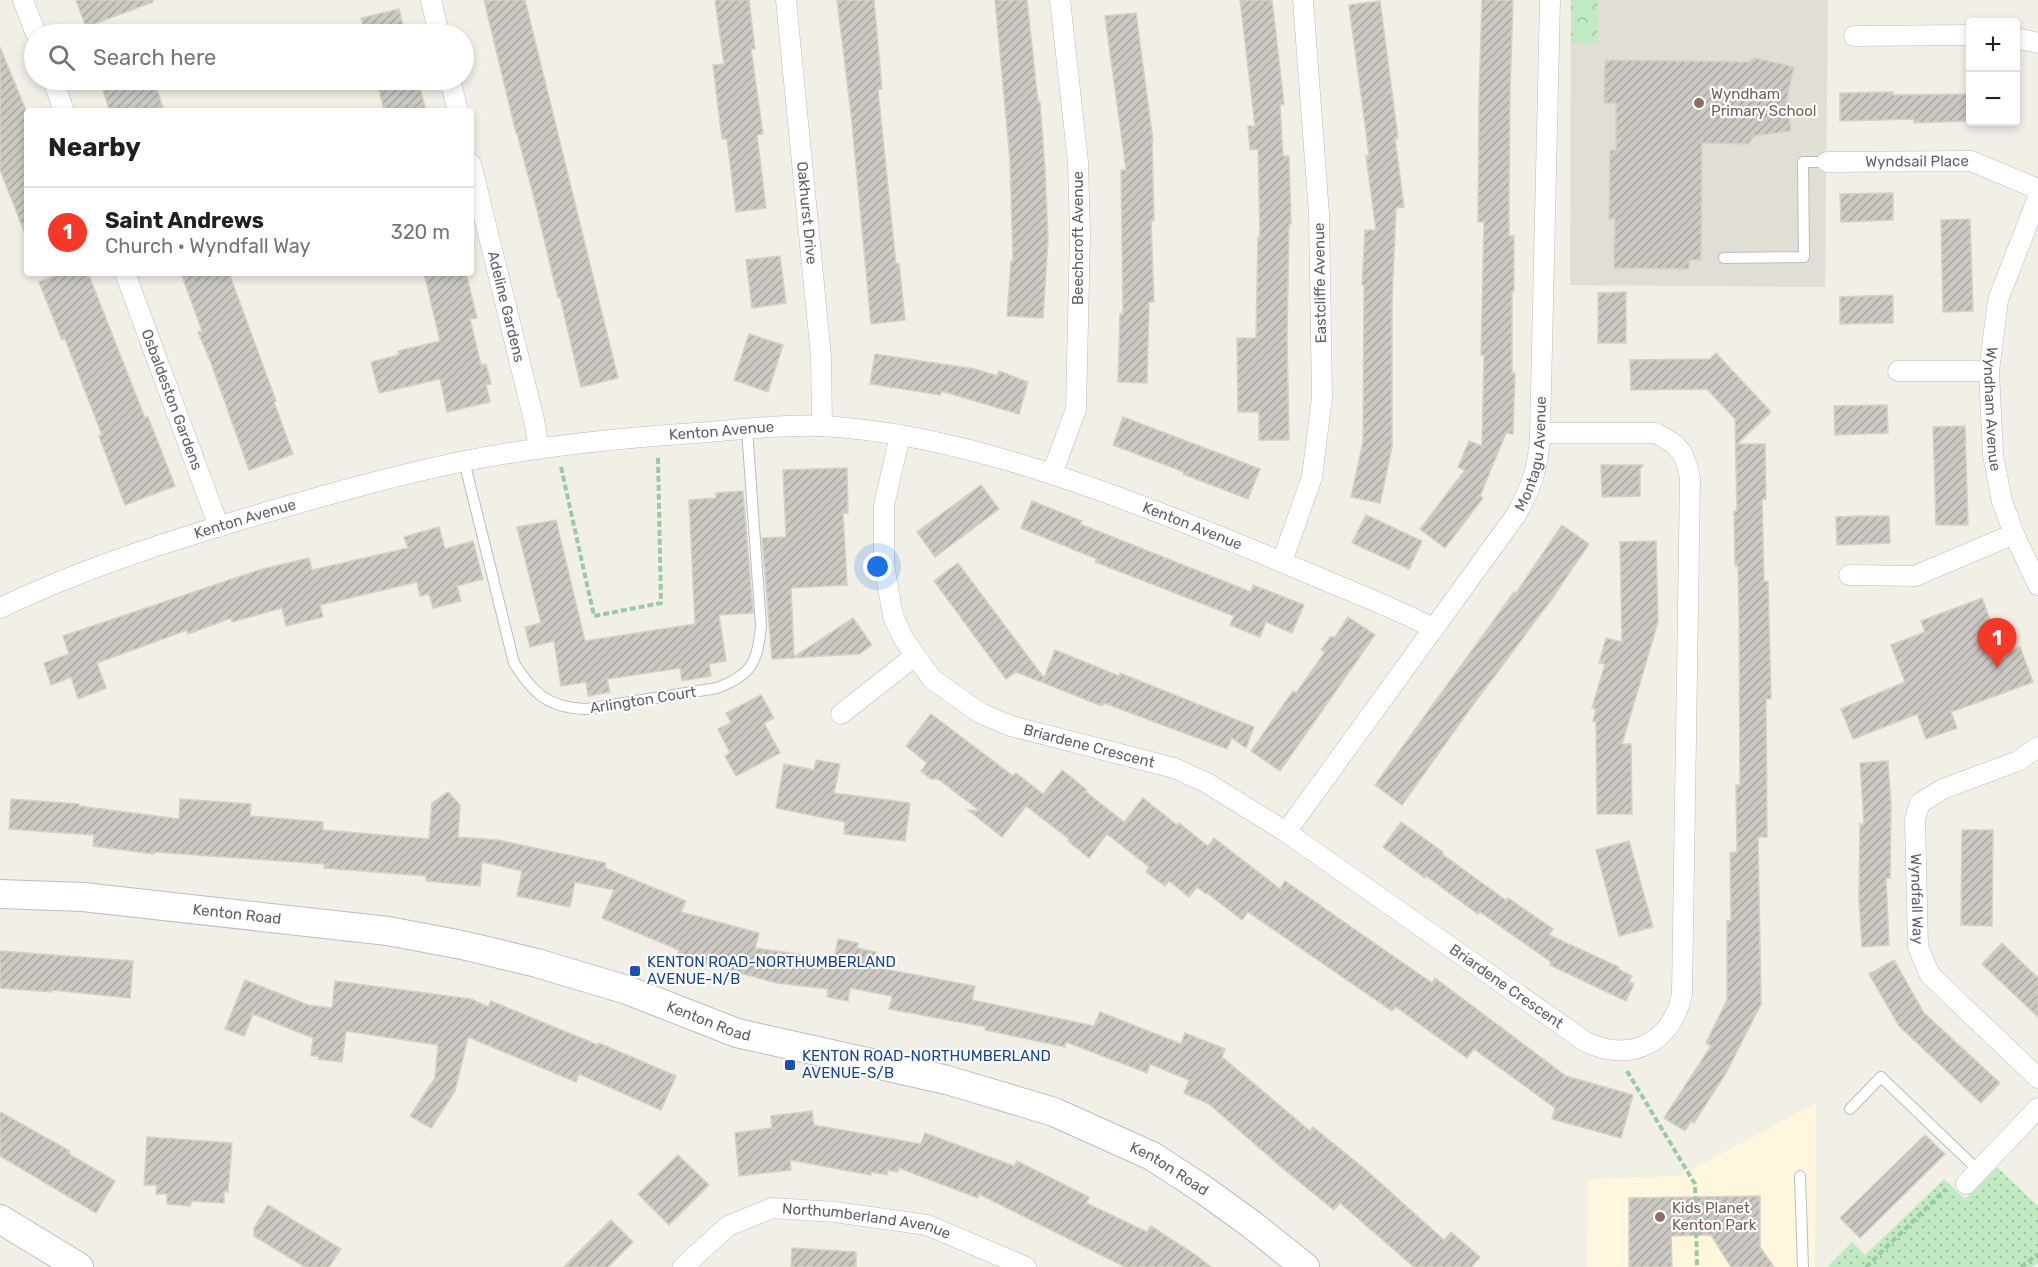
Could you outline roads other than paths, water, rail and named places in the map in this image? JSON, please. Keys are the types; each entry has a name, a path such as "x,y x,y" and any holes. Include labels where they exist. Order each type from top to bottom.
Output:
{"street":[{"path":"23,0 32,24"},
{"path":"431,0 437,24"},
{"name":"Oakhurst Drive","path":"786,0 821,356 822,426"},
{"name":"Beechcroft Avenue","path":"1052,474 1076,409 1080,234 1078,162 1060,0"},
{"name":"Eastcliffe Avenue","path":"1282,562 1312,477 1322,398 1319,214 1304,0"},
{"name":"Montagu Avenue","path":"1286,832 1516,515 1536,472 1540,433 1550,0"},
{"path":"1854,36 1966,35"},
{"path":"2020,39 2038,43"},
{"path":"56,90 63,108"},
{"path":"453,90 457,108"},
{"name":"Wyndsail Place","path":"1827,162 1971,161 2038,189"},
{"name":"Adeline Gardens","path":"474,176 534,420 548,448"},
{"name":"Wyndham Avenue","path":"2038,197 2034,217 1998,300 1989,371 1993,455 2002,501 2014,534 2038,585"},
{"name":"Osbaldeston Gardens","path":"126,276 219,526"},
{"path":"1899,371 1989,371"},
{"name":"Kenton Avenue","path":"0,608 44,587 88,570 219,526 342,490 464,461 658,435 822,426 900,436 1052,474 1165,514 1434,628"},
{"name":"Briardene Crescent","path":"900,436 884,505 884,565 893,616 903,638 932,678 980,712 1011,726 1174,768 1208,783 1286,832 1586,1042 1616,1051 1634,1050 1656,1039 1666,1030 1674,1019 1682,994 1690,478 1682,453 1674,444 1656,433 1540,433"},
{"path":"1849,575 1915,576 2014,534"},
{"path":"841,714 915,656"},
{"name":"Wyndfall Way","path":"2038,747 2018,761 1943,789 1920,803 1915,819 1918,946 1930,975 2038,1078"},
{"name":"Kenton Road","path":"0,894 95,898 388,931 462,945 537,963 627,990 737,1033 947,1080 1054,1112 1152,1156 1251,1224 1305,1267"},
{"path":"1972,1177 2038,1108"},
{"name":"Northumberland Avenue","path":"682,1267 728,1226 772,1208 835,1212 927,1225 1026,1267"},
{"path":"0,1219 79,1267"}],"lane":[{"path":"1724,258 1804,257 1803,162 1827,162"},
{"name":"Arlington Court","path":"464,461 514,663 526,682 541,696 567,709 586,709 717,688 735,682 754,664 759,647 761,626 747,429"},
{"path":"1850,1109 1881,1077 1972,1177"},
{"path":"1800,1176 1803,1267"}],"place":[{"name":"Wyndham Primary School","path":"1699,103"},
{"name":"Saint Andrews","path":"1997,668"},
{"name":"KENTON ROAD-NORTHUMBERLAND AVENUE-N/B","path":"635,971"},
{"name":"KENTON ROAD-NORTHUMBERLAND AVENUE-S/B","path":"790,1065"},
{"name":"Kids Planet Kenton Park","path":"1660,1217"}]}
